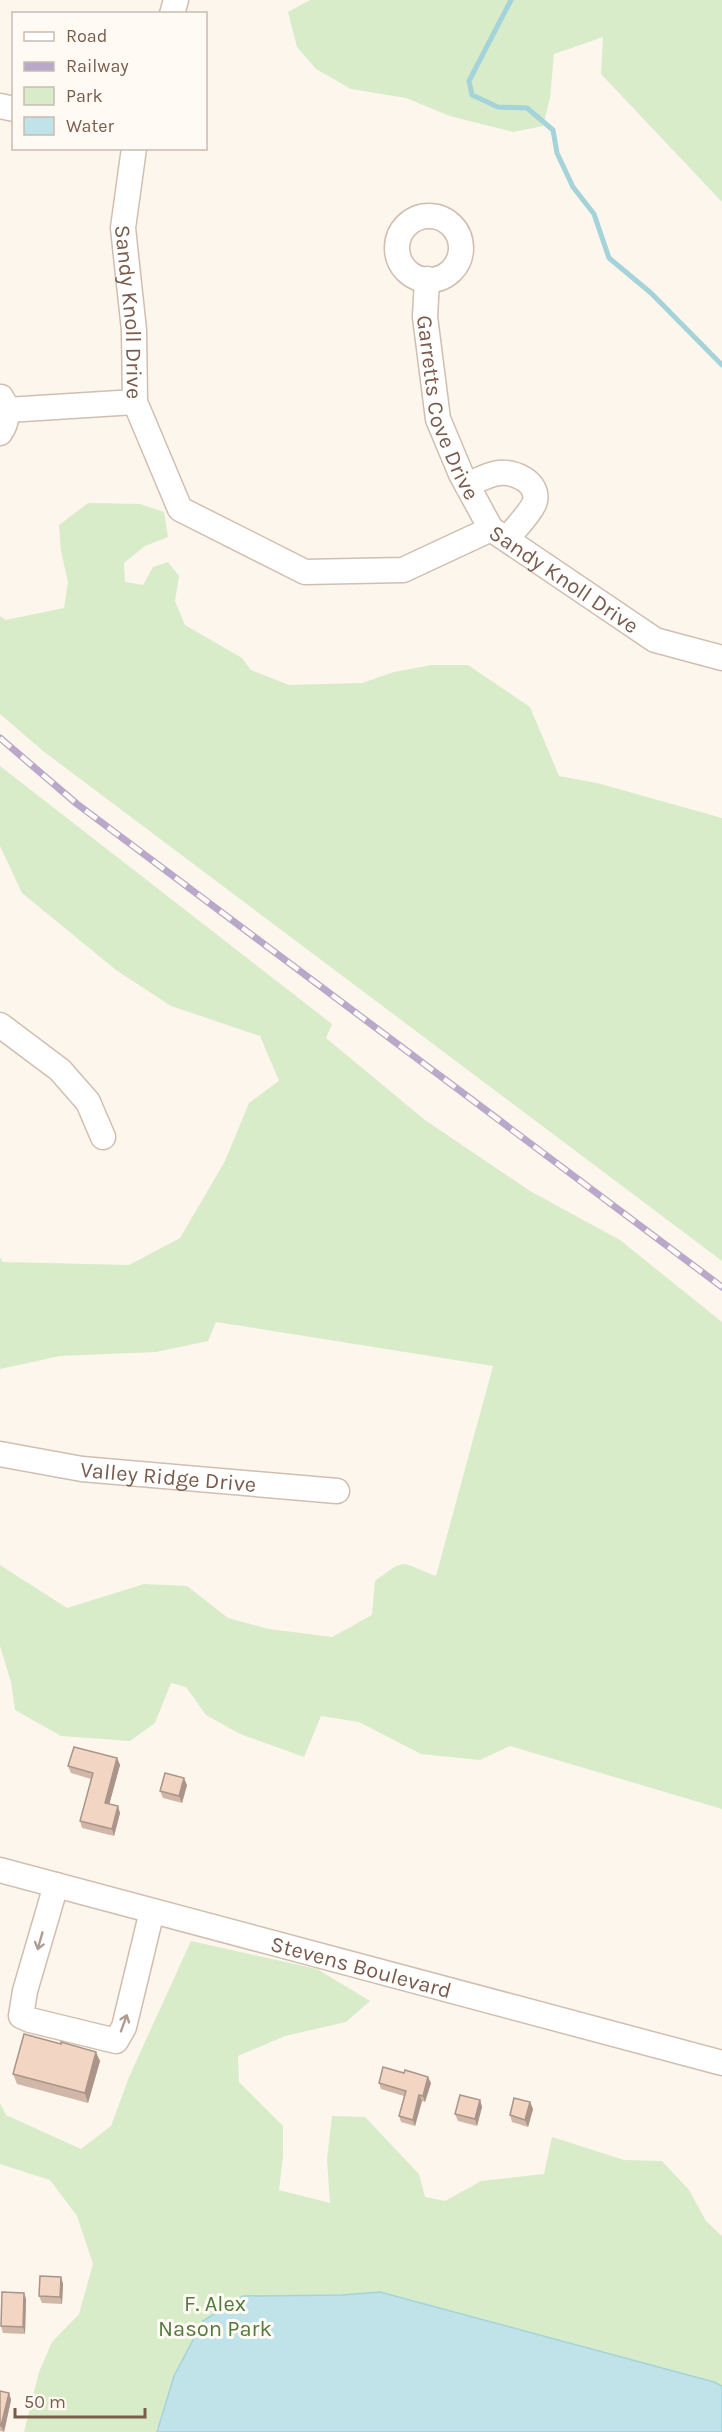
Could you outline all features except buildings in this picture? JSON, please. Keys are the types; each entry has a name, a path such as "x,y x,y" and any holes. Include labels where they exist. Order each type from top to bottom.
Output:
{"street":[{"name":"Sandy Knoll Drive","path":"134,150 123,228 134,330 135,402 180,508 305,572 403,570 499,534 655,640 722,658"},
{"name":"Garretts Cove Drive","path":"427,279 425,316 438,419 467,485 499,534"},
{"path":"0,433 6,420 3,403 135,402"},
{"path":"467,485 499,473 522,477 530,483 535,492 535,503 499,534"},
{"path":"0,1025 60,1070 88,1102 103,1137"},
{"name":"Valley Ridge Drive","path":"0,1454 82,1469 337,1491"},
{"name":"Stevens Boulevard","path":"0,1870 722,2062"},
{"path":"56,1885 25,1991 21,2016 30,2020 116,2041 124,2027 152,1911"}],"green space":[{"path":"310,0 722,0 722,202 601,74 603,37 554,54 550,98 543,126 513,132 450,116 406,98 351,89 316,69 297,47 288,12"},
{"path":"88,503 140,504 164,512 168,537 145,546 124,563 125,582 143,585 153,567 168,562 179,576 175,601 185,625 242,658 251,670 289,685 362,683 394,672 432,665 468,665 530,707 559,776 597,783 722,818 722,1261 43,751 0,714 0,616 6,620 64,608 68,582 61,551 59,525"},
{"path":"0,766 332,1024 326,1038 425,1120 530,1191 620,1240 722,1322 722,1809 510,1746 480,1760 421,1754 359,1722 321,1716 304,1757 240,1734 206,1715 186,1687 171,1683 155,1723 130,1741 61,1736 15,1710 11,1682 0,1646 0,1565 67,1608 144,1584 187,1586 228,1618 269,1629 332,1637 372,1615 375,1581 393,1568 404,1564 410,1565 436,1576 493,1366 216,1322 208,1341 156,1352 60,1356 0,1369 0,1257 3,1262 129,1265 180,1238 225,1161 249,1103 279,1081 260,1036 171,1006 116,970 22,893 0,846"},
{"name":"F. Alex Nason Park","path":"191,1941 317,1969 370,2001 346,2022 285,2036 238,2056 239,2082 283,2126 283,2156 279,2190 330,2203 327,2160 332,2116 365,2117 419,2174 425,2197 445,2201 481,2181 544,2174 552,2137 624,2160 662,2161 689,2190 706,2221 722,2236 722,2432 24,2432 39,2372 52,2342 79,2314 93,2264 77,2216 50,2180 0,2164 0,2103 6,2115 81,2149 111,2126 129,2077"}],"water":[{"path":"380,2292 714,2382 722,2386 722,2432 157,2432 174,2376 203,2321 243,2296 342,2295"}],"waterway":[{"path":"511,0 469,81 472,95 498,107 527,108 553,130 557,153 573,187 594,214 609,258 651,293 722,365"}],"railway":[{"path":"0,738 77,804 722,1287"}]}
